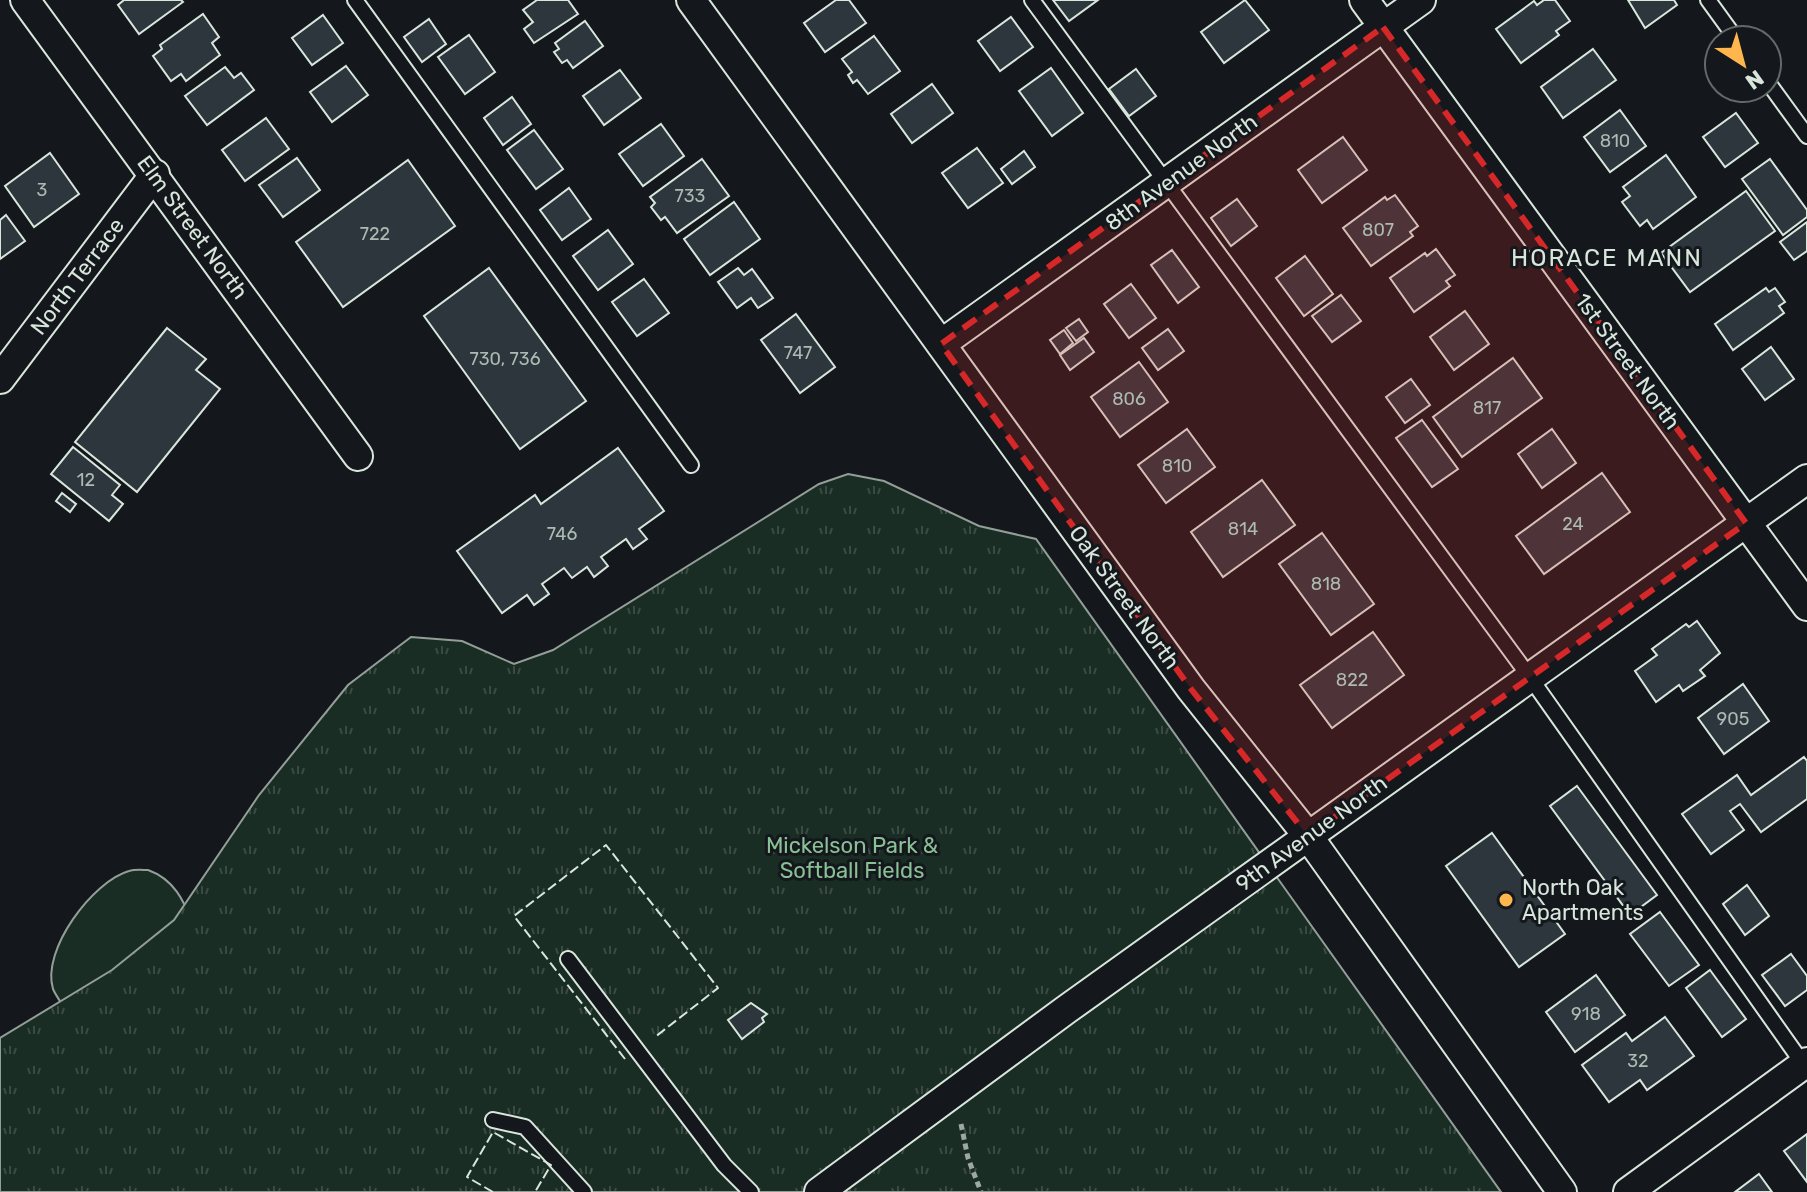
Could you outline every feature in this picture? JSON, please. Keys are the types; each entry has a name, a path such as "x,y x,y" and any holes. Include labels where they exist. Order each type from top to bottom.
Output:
{"street":[{"name":"Elm Street North","path":"26,0 358,456"},
{"name":"Oak Street North","path":"691,0 1191,689 1308,836 1562,1192"},
{"name":"1st Street North","path":"1364,0 1807,606"},
{"name":"8th Avenue North","path":"941,344 1421,0"},
{"name":"North Terrace","path":"0,379 155,174"},
{"name":"9th Avenue North","path":"819,1192 1529,676 1807,479"},
{"path":"1628,1192 1806,1065"}],"lane":[{"path":"355,0 691,465"},
{"path":"1032,0 1529,676 1806,1065"},
{"path":"1708,0 1725,24"},
{"path":"1783,103 1807,136"},
{"path":"568,959 724,1165 751,1192"},
{"path":"493,1120 525,1127 584,1192"}],"path":[{"path":"954,1092 968,1158 981,1192"}],"highlighted area":[{"path":"1383,27 1746,523 1308,836 1191,689 941,344"}],"green space":[{"name":"Mickelson Park & Softball Fields","path":"848,474 884,481 979,526 1036,539 1501,1192 0,1192 0,1038 112,970 174,920 259,795 348,685 411,637 462,641 514,664 553,650 819,484"},
{"path":"148,870 174,888 199,937 66,1010 53,989 51,973 62,937 86,902 100,888 129,871"}],"building":[{"path":"124,0 183,2 139,34 118,5"},
{"path":"537,0 568,0 578,14 534,43 524,29 533,22 523,10"},
{"path":"836,0 849,0 866,23 825,52 804,23"},
{"path":"1053,0 1098,0 1069,21"},
{"path":"1245,0 1269,30 1224,63 1201,32"},
{"path":"1544,0 1555,0 1570,21 1556,31 1559,35 1521,63 1496,29 1534,1 1537,5"},
{"path":"1628,0 1674,0 1677,5 1645,28"},
{"path":"203,14 219,37 212,43 220,55 186,81 181,74 171,81 153,56 162,49 160,45"},
{"path":"323,15 343,43 312,65 292,38"},
{"path":"1011,17 1033,47 1000,71 978,41"},
{"path":"429,19 446,44 422,62 404,37"},
{"path":"585,21 603,46 573,68 567,60 562,63 554,52 559,49 555,43"},
{"path":"469,35 495,72 465,94 438,57"},
{"path":"874,36 900,71 868,94 857,80 853,83 848,75 852,72 842,59"},
{"path":"1593,49 1616,80 1563,118 1541,87"},
{"path":"346,66 368,95 332,122 310,92"},
{"path":"225,67 234,78 241,73 254,90 207,125 185,96"},
{"path":"1051,68 1083,113 1052,136 1019,91"},
{"path":"1136,69 1156,96 1129,116 1109,89"},
{"path":"620,70 641,98 604,125 583,96"},
{"path":"932,84 953,113 912,143 891,114"},
{"path":"512,97 531,124 503,145 484,118"},
{"path":"1620,110 1646,146 1610,172 1584,137"},
{"path":"1736,113 1758,143 1725,167 1703,137"},
{"path":"266,118 289,149 245,181 222,150"},
{"path":"661,124 684,156 643,186 619,154"},
{"path":"534,130 563,169 536,189 507,150"},
{"path":"1343,137 1367,170 1322,203 1298,170"},
{"path":"977,148 1003,183 968,208 942,173"},
{"path":"1024,151 1035,167 1012,184 1001,169"},
{"path":"50,153 79,194 34,227 5,186"},
{"path":"1666,155 1696,197 1653,229 1647,220 1640,226 1622,202 1630,196 1623,187"},
{"path":"297,158 320,190 283,217 259,185"},
{"path":"702,159 729,196 677,233 665,217 661,220 651,207 655,203 650,197"},
{"path":"1770,159 1807,210 1807,217 1783,235 1742,179"},
{"path":"408,160 455,226 343,307 296,242"},
{"path":"569,188 591,219 562,240 540,210"},
{"path":"1746,191 1775,231 1690,292 1661,253"},
{"path":"1395,195 1418,226 1410,232 1413,236 1371,266 1343,228 1385,197 1387,200"},
{"path":"1237,199 1257,226 1231,246 1211,218"},
{"path":"734,202 760,239 710,275 684,239"},
{"path":"6,215 25,241 0,259 0,220"},
{"path":"1807,222 1807,251 1794,260 1780,242"},
{"path":"608,230 633,264 598,290 573,256"},
{"path":"1436,249 1455,275 1446,281 1450,286 1414,312 1390,278 1425,253 1427,256"},
{"path":"1172,250 1199,287 1178,303 1151,265"},
{"path":"1305,256 1333,294 1304,316 1276,278"},
{"path":"489,268 586,401 520,449 424,316"},
{"path":"738,268 744,275 752,269 773,298 758,308 751,298 737,308 718,282"},
{"path":"644,279 669,313 637,336 612,302"},
{"path":"1131,284 1156,318 1129,338 1104,304"},
{"path":"1766,288 1769,292 1775,288 1785,302 1779,306 1784,313 1733,350 1715,324"},
{"path":"1341,295 1361,321 1332,342 1312,316"},
{"path":"1465,311 1489,344 1454,370 1430,337"},
{"path":"796,314 835,367 800,393 761,340"},
{"path":"1079,319 1088,332 1076,341 1066,328"},
{"path":"167,328 206,359 196,370 220,389 137,492 75,442"},
{"path":"1168,329 1184,351 1158,370 1142,348"},
{"path":"1064,330 1073,343 1060,354 1050,340"},
{"path":"1084,338 1094,352 1070,370 1060,355"},
{"path":"1771,347 1794,379 1765,400 1742,369"},
{"path":"1513,358 1542,398 1462,457 1433,417"},
{"path":"1139,362 1168,402 1120,437 1091,397"},
{"path":"1411,379 1430,405 1405,423 1386,397"},
{"path":"1422,420 1458,469 1432,487 1396,438"},
{"path":"1187,429 1215,467 1166,503 1138,465"},
{"path":"1552,429 1576,463 1542,488 1518,454"},
{"path":"73,447 120,485 112,495 123,504 109,521 51,474"},
{"path":"618,448 664,511 639,529 647,539 633,549 626,539 601,557 608,566 594,577 587,567 572,578 564,568 542,584 549,594 534,605 527,595 502,613 457,551 535,495 541,504"},
{"path":"1602,473 1630,512 1544,574 1516,536"},
{"path":"1262,480 1295,525 1223,577 1191,532"},
{"path":"62,493 76,504 70,512 56,501"},
{"path":"1322,533 1374,604 1331,635 1279,564"},
{"path":"1697,621 1720,653 1700,670 1705,676 1683,691 1679,685 1656,702 1635,671 1657,655 1652,649 1686,624 1689,627"},
{"path":"1373,632 1404,675 1332,728 1300,685"},
{"path":"1743,684 1769,721 1724,754 1698,718"},
{"path":"1804,757 1807,761 1807,799 1761,832 1740,804 1730,811 1744,830 1711,854 1682,814 1737,775 1751,795"},
{"path":"1577,786 1657,895 1630,915 1550,806"},
{"name":"North Oak Apartments","path":"1492,833 1565,934 1519,967 1446,866"},
{"path":"1747,885 1769,916 1745,935 1723,904"},
{"path":"1660,912 1699,965 1669,986 1630,934"},
{"path":"1791,954 1807,976 1807,990 1785,1006 1762,975"},
{"path":"1710,970 1746,1019 1722,1037 1686,988"},
{"path":"1596,975 1625,1015 1575,1052 1546,1012"},
{"path":"751,1003 767,1014 762,1018 764,1022 742,1039 728,1020"},
{"path":"1665,1017 1694,1056 1647,1090 1640,1080 1609,1102 1582,1065 1626,1033 1632,1041"},
{"path":"1807,1134 1807,1182 1784,1151"},
{"path":"1759,1174 1772,1192 1735,1192"}],"fence":[{"path":"625,1059 514,916 606,845 718,988 655,1037"},
{"path":"493,1192 467,1177 493,1132 551,1165 535,1192"}],"place":[{"name":"North Oak Apartments","path":"1506,900"}],"district":[{"name":"HORACE MANN","path":"1607,258"}]}
